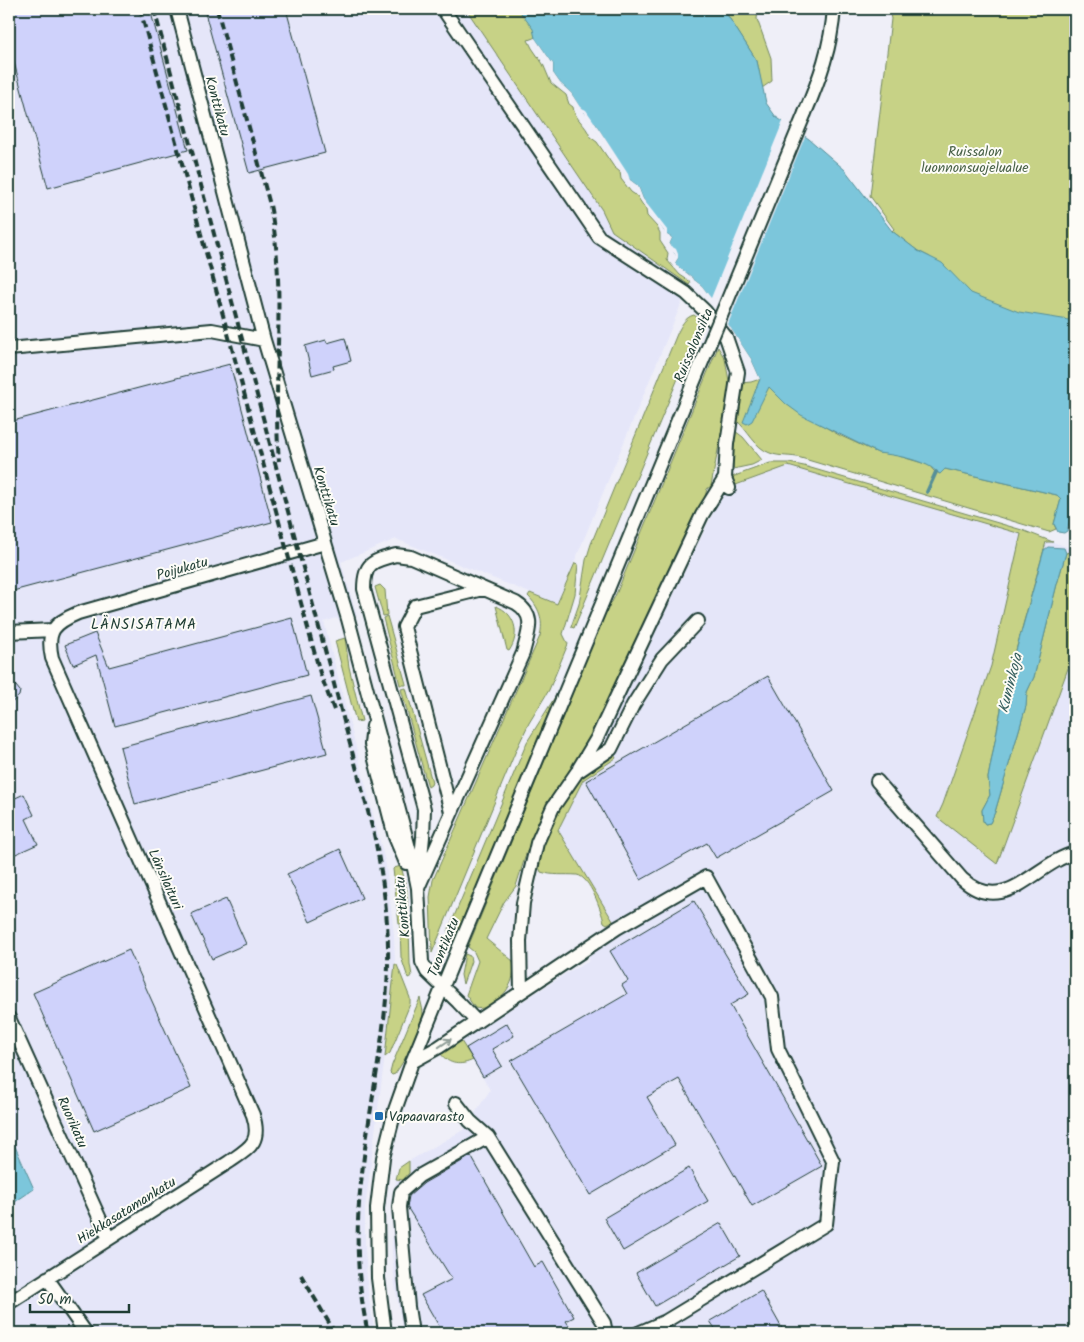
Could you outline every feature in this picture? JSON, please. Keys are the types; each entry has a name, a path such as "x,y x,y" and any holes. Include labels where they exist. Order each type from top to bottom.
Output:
{"street":[{"name":"Konttikatu","path":"177,9 264,340 348,619 418,888 422,962 427,972 477,1022"},
{"path":"443,9 599,237 686,293 726,337 738,372 729,424 727,483 702,515 597,738 553,808 537,843 523,903 520,941 521,992"},
{"name":"Ruissalonsilta","path":"608,589 824,68 832,32 834,9"},
{"path":"9,349 212,330 264,340"},
{"name":"Poijukatu","path":"52,630 61,621 78,613 325,543"},
{"path":"396,555 410,557 525,608 531,623 523,653 418,888 424,809 364,589 364,574 371,564 382,558 396,555"},
{"path":"451,812 404,627 415,606 483,588"},
{"name":"Tuontikatu","path":"385,1333 378,1278 376,1230 381,1173 389,1131 412,1062 608,589"},
{"path":"577,772 611,749 632,705 662,659 698,621"},
{"path":"9,632 52,630"},
{"name":"Länsilaituri","path":"52,630 49,645 52,658 253,1115 256,1125 255,1139"},
{"path":"877,781 962,879 971,887 980,891 989,894 1007,891 1062,858 1075,853"},
{"path":"412,1062 439,1047 617,928 706,877 772,997 778,1049 833,1161 826,1224 666,1322 638,1333"},
{"name":"Ruorikatu","path":"9,1018 109,1239"},
{"path":"456,1102 470,1121 488,1136 604,1323 606,1333"},
{"path":"412,1333 399,1207 401,1192 419,1176 488,1136"},
{"name":"Hiekkasatamankatu","path":"9,1303 229,1162 249,1148 255,1139"},
{"path":"47,1278 86,1333"}],"shaded area":[{"path":"9,9 466,9 602,210 612,231 689,285 557,604 396,539 341,562 357,616 340,621 336,618 324,622 386,865 394,935 395,964 392,1001 365,1209 368,1293 375,1333 9,1333 9,1206 34,1189 9,1133"},
{"path":"788,466 1075,550 1075,1333 403,1333 392,1252 396,1179 403,1180 409,1173 409,1161 465,1129 490,1090 461,1041 570,971 588,962 590,953 620,933 558,830 583,780 616,758 603,735 724,490"}],"green space":[{"path":"466,9 526,9 539,36 528,40 543,64 551,83 566,95 569,104 573,107 590,137 597,142 614,167 620,172 621,179 631,192 637,196 646,210 647,216 660,233 660,241 668,253 667,260 680,275 691,282 689,285 612,231 602,210"},
{"path":"725,9 758,9 757,19 771,58 772,81 762,88 757,61"},
{"name":"Ruissalon luonnonsuojelualue","path":"889,9 1075,9 1075,335 950,305 930,257 918,251 892,231 894,229 870,196 891,19"},
{"path":"694,315 702,321 574,628 571,627 579,604 586,560 591,544 677,334 686,320"},
{"path":"718,347 725,359 729,381 728,398 711,486 707,489 704,500 587,745 543,814 527,851 516,886 504,902 486,939 513,961 514,968 510,985 494,1002 483,1008 475,1008 466,995 478,961 474,952 468,947 594,640 609,605 617,592"},
{"path":"760,379 755,392 762,399 769,386 786,404 839,435 878,453 892,454 929,465 940,474 945,469 1057,495 1061,499 1054,524 1056,529 1049,532 801,458 777,455 765,451 736,420 741,383"},
{"path":"735,431 743,437 762,460 752,465 733,469 731,441"},
{"path":"770,463 789,463 804,466 1022,530 1053,542 1046,542 1004,693 988,778 990,795 982,810 985,824 990,823 995,812 1026,706 1027,692 1034,677 1066,553 1075,550 1075,649 997,864 937,817 991,666 1021,534 788,466 733,486 732,477"},
{"path":"575,563 578,564 575,594 563,634 568,644 549,690 529,723 517,748 432,953 430,897 433,880 540,636 540,614 528,596 530,593 557,604"},
{"path":"380,585 385,590 387,615 383,616 375,587"},
{"path":"496,606 508,614 514,625 515,638 509,651 507,650"},
{"path":"387,616 406,685 400,685 383,618"},
{"path":"345,638 349,667 362,721 356,722 335,641"},
{"path":"406,688 432,782 428,787 401,689"},
{"path":"558,692 454,941 450,939 448,931 527,742"},
{"path":"612,751 616,758 583,780 558,830 613,921 607,924 604,922 598,902 582,877 541,872 539,864 544,840 557,812 577,782"},
{"path":"401,866 407,890 408,924 399,924 393,869"},
{"path":"400,926 409,926 412,976 408,978 401,957"},
{"path":"465,954 470,956 471,961 463,984 461,975"},
{"path":"395,964 410,998 410,1004 390,1053 385,1057"},
{"path":"420,998 423,1014 422,1021 412,1045 395,1074 392,1075 390,1073 392,1065"},
{"path":"461,1041 473,1060 460,1064 444,1058 441,1054"},
{"path":"409,1161 409,1173 403,1180 396,1179 399,1168"}],"water":[{"path":"518,9 726,9 726,13 757,61 766,103 776,117 809,139 845,170 892,231 918,251 942,263 971,293 1019,312 1075,321 1075,504 1067,531 1064,533 1058,532 1054,524 1061,499 1057,495 945,469 940,474 929,466 915,460 878,453 801,415 786,404 769,387 752,421 747,424 743,422 760,379 751,359 702,286 675,263 678,258 669,245 672,238 667,235 643,199 638,186 630,180 595,123 580,108 571,93 553,73 553,64 535,38 533,29"},
{"name":"Kuninkoja","path":"1048,547 1064,548 1066,553 1034,677 1027,692 1026,706 995,812 990,823 985,824 982,810 990,795 988,778 1004,694 1044,550"},
{"path":"9,1133 34,1189 9,1206"}],"pier":[{"path":"535,38 553,64 553,73 571,93 580,107 586,110 630,180 638,186 643,199 667,230 667,235 672,238 669,245 676,249 678,254 675,263 677,266 702,286 711,298 784,119 806,134 728,324 751,359 760,379 757,380 749,360 708,298 691,279 674,268 675,254 667,246 668,239 664,231 641,201 636,188 627,181 626,175 584,112 578,109 569,95 558,85 551,74 550,65 533,39"}],"building":[{"path":"9,9 150,9 188,150 48,188 9,44"},
{"path":"204,9 286,9 325,153 249,173"},
{"path":"345,338 351,361 333,366 334,369 312,375 305,346 326,340 327,343"},
{"path":"230,364 272,522 9,592 9,422"},
{"path":"292,618 307,675 115,726 96,655 73,665 65,645 95,633 109,667"},
{"path":"768,676 834,791 716,858 707,843 641,880 586,781"},
{"path":"9,684 16,686 20,691 19,696 9,705"},
{"path":"311,696 327,753 135,804 120,747"},
{"path":"24,794 34,815 26,819 38,844 9,857 9,809 14,807 11,800"},
{"path":"340,849 362,898 310,922 287,874"},
{"path":"226,899 246,944 212,959 191,914"},
{"path":"694,901 749,994 730,1005 822,1166 752,1206 679,1079 647,1097 675,1145 590,1195 511,1061 627,994 622,985 628,981 610,951"},
{"path":"129,950 191,1088 94,1131 33,993"},
{"path":"507,1023 514,1036 492,1049 502,1066 483,1077 466,1048"},
{"path":"471,1156 534,1267 543,1262 574,1317 566,1321 574,1333 443,1333 421,1295 452,1279 407,1207 409,1196 424,1183"},
{"path":"689,1168 708,1201 623,1251 604,1218"},
{"path":"721,1223 740,1256 655,1306 636,1273"},
{"path":"761,1291 783,1330 777,1333 718,1333 710,1321"}],"waterway":[{"path":"927,492 936,472"}],"railway":[{"path":"140,9 320,673 334,710"},
{"path":"154,9 374,834 380,866 388,932 387,992 364,1156 358,1221 359,1277 368,1333"},
{"path":"217,9 270,205 275,237 278,269 277,429 279,461"},
{"path":"301,1275 335,1333"}],"place":[{"name":"Vapaavarasto","path":"379,1116"}],"district":[{"name":"LÄNSISATAMA","path":"144,624"}]}
